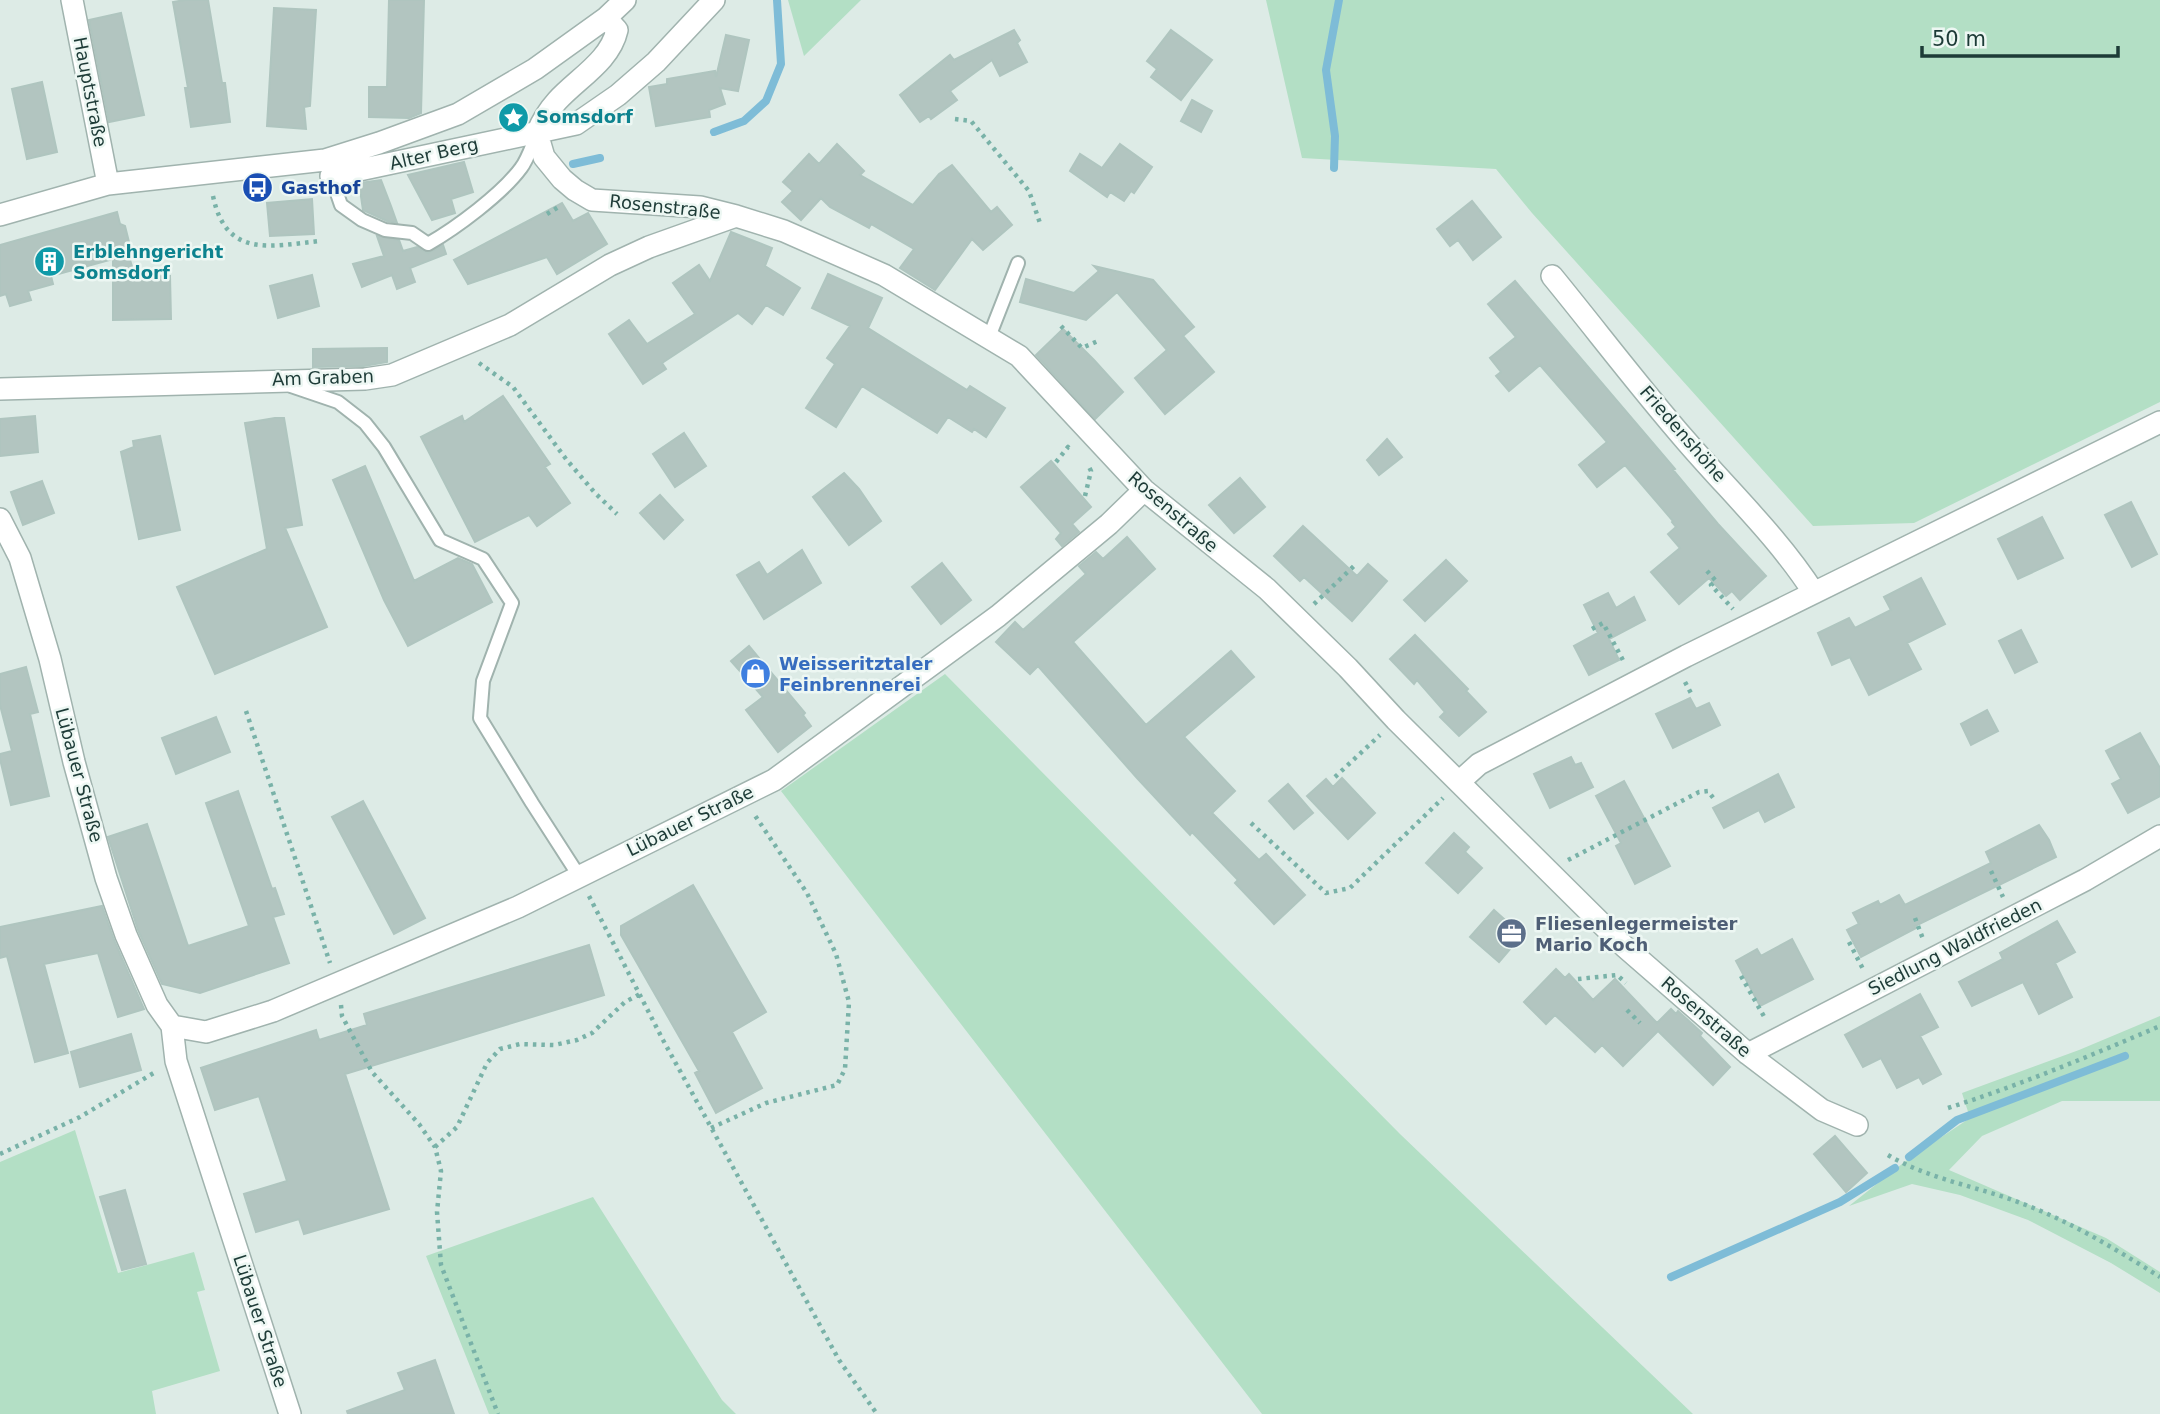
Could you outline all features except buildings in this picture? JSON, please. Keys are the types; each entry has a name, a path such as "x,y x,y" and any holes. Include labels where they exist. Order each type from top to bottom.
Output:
{"street":[{"name":"Hauptstraße","path":"72,0 108,184"},
{"path":"0,215 108,184 328,168 458,114 535,69 606,18 625,0"},
{"name":"Alter Berg","path":"328,168 576,124 618,95 656,62 714,0"},
{"path":"537,133 545,116 559,99 589,72 614,44 617,30 606,18"},
{"name":"Rosenstraße","path":"537,133 544,156 562,179 592,200 700,207 804,239 884,275 1019,356 1144,490 1267,589 1625,947 1748,1054 1822,1110 1857,1125"},
{"name":"Am Graben","path":"0,388 365,379 392,375 510,325 610,265 649,247 736,216"},
{"name":"Friedenshöhe","path":"1552,275 1687,442 1791,561 1814,593"},
{"path":"1459,782 1479,764 1686,656 2160,422"},
{"name":"Lübauer Straße","path":"172,1026 206,1032 273,1011 517,907 774,780 998,616 1109,524 1144,490"},
{"name":"Lübauer Straße","path":"0,519 20,558 46,646 106,878 131,947 157,1005 172,1026 176,1061 290,1414"},
{"name":"Siedlung Waldfrieden","path":"1748,1054 2085,880 2160,836"}],"lane":[{"path":"328,168 341,205 362,220 385,230 412,233 428,244 453,230 504,186 522,167 537,133"},
{"path":"989,337 1018,263"},
{"path":"274,380 338,402 365,423 384,447 440,540 483,559 512,603 483,681 480,718 579,876"}],"path":[{"path":"955,120 971,121 1030,191 1041,226"},
{"path":"213,191 213,199 231,234 248,244 271,246 320,241"},
{"path":"1061,326 1082,348 1098,341"},
{"path":"449,350 476,361 513,387 566,459 617,514"},
{"path":"1055,462 1068,447 1077,456"},
{"path":"1085,496 1091,471 1087,466"},
{"path":"1306,612 1354,566"},
{"path":"1707,571 1716,581 1712,586 1741,617"},
{"path":"1592,629 1603,623 1626,665"},
{"path":"1683,678 1692,695"},
{"path":"246,711 337,984 342,1016 372,1072 419,1124 435,1147 441,1171 437,1212 441,1265 498,1414"},
{"path":"1335,777 1396,720"},
{"path":"1251,823 1326,894 1350,888 1459,782"},
{"path":"1566,861 1699,792 1708,791 1714,799"},
{"path":"711,1128 766,1103 837,1085 845,1069 849,1002 836,954 807,893 742,796"},
{"path":"1991,871 2008,907"},
{"path":"579,876 711,1128 839,1360 877,1414"},
{"path":"1915,918 1927,948"},
{"path":"1849,942 1868,979"},
{"path":"1578,979 1618,975 1626,983"},
{"path":"1741,976 1771,1028"},
{"path":"435,1147 457,1127 486,1062 500,1049 520,1044 554,1045 577,1040 592,1033 625,1002 640,994"},
{"path":"1627,1010 1640,1023"},
{"path":"1948,1108 2021,1083 2160,1027"},
{"path":"0,1154 80,1117 176,1061"},
{"path":"1888,1155 1907,1166 2027,1205 2110,1245 2160,1277"}],"green space":[{"path":"788,0 861,0 804,56"},
{"path":"1266,0 2160,0 2160,402 1914,523 1813,526 1532,213 1496,169 1302,158"},
{"path":"945,674 1400,1134 1693,1414 1262,1414 781,791"},
{"path":"2160,1016 2160,1101 2062,1101 1982,1136 1949,1170 2106,1238 2160,1272 2160,1293 2111,1263 2028,1220 1960,1195 1912,1184 1849,1206 1907,1160 1970,1118 1962,1093 2079,1050"},
{"path":"75,1130 118,1273 194,1252 205,1290 197,1292 220,1371 152,1391 156,1414 0,1414 0,1162"},
{"path":"593,1197 722,1400 736,1414 489,1414 426,1256"}],"waterway":[{"path":"714,132 744,121 766,101 781,64 777,0"},
{"path":"1334,168 1335,136 1326,70 1339,0"},
{"path":"573,164 600,158"},
{"path":"1909,1157 1957,1120 2125,1056"},
{"path":"1671,1277 1840,1202 1895,1168"}],"place":[{"name":"Somsdorf","path":"513,117"},
{"name":"Gasthof","path":"258,188"},
{"name":"Erblehngericht Somsdorf","path":"50,262"},
{"name":"Weisseritztaler Feinbrennerei","path":"756,674"},
{"name":"Fliesenlegermeister Mario Koch","path":"1512,934"}]}
